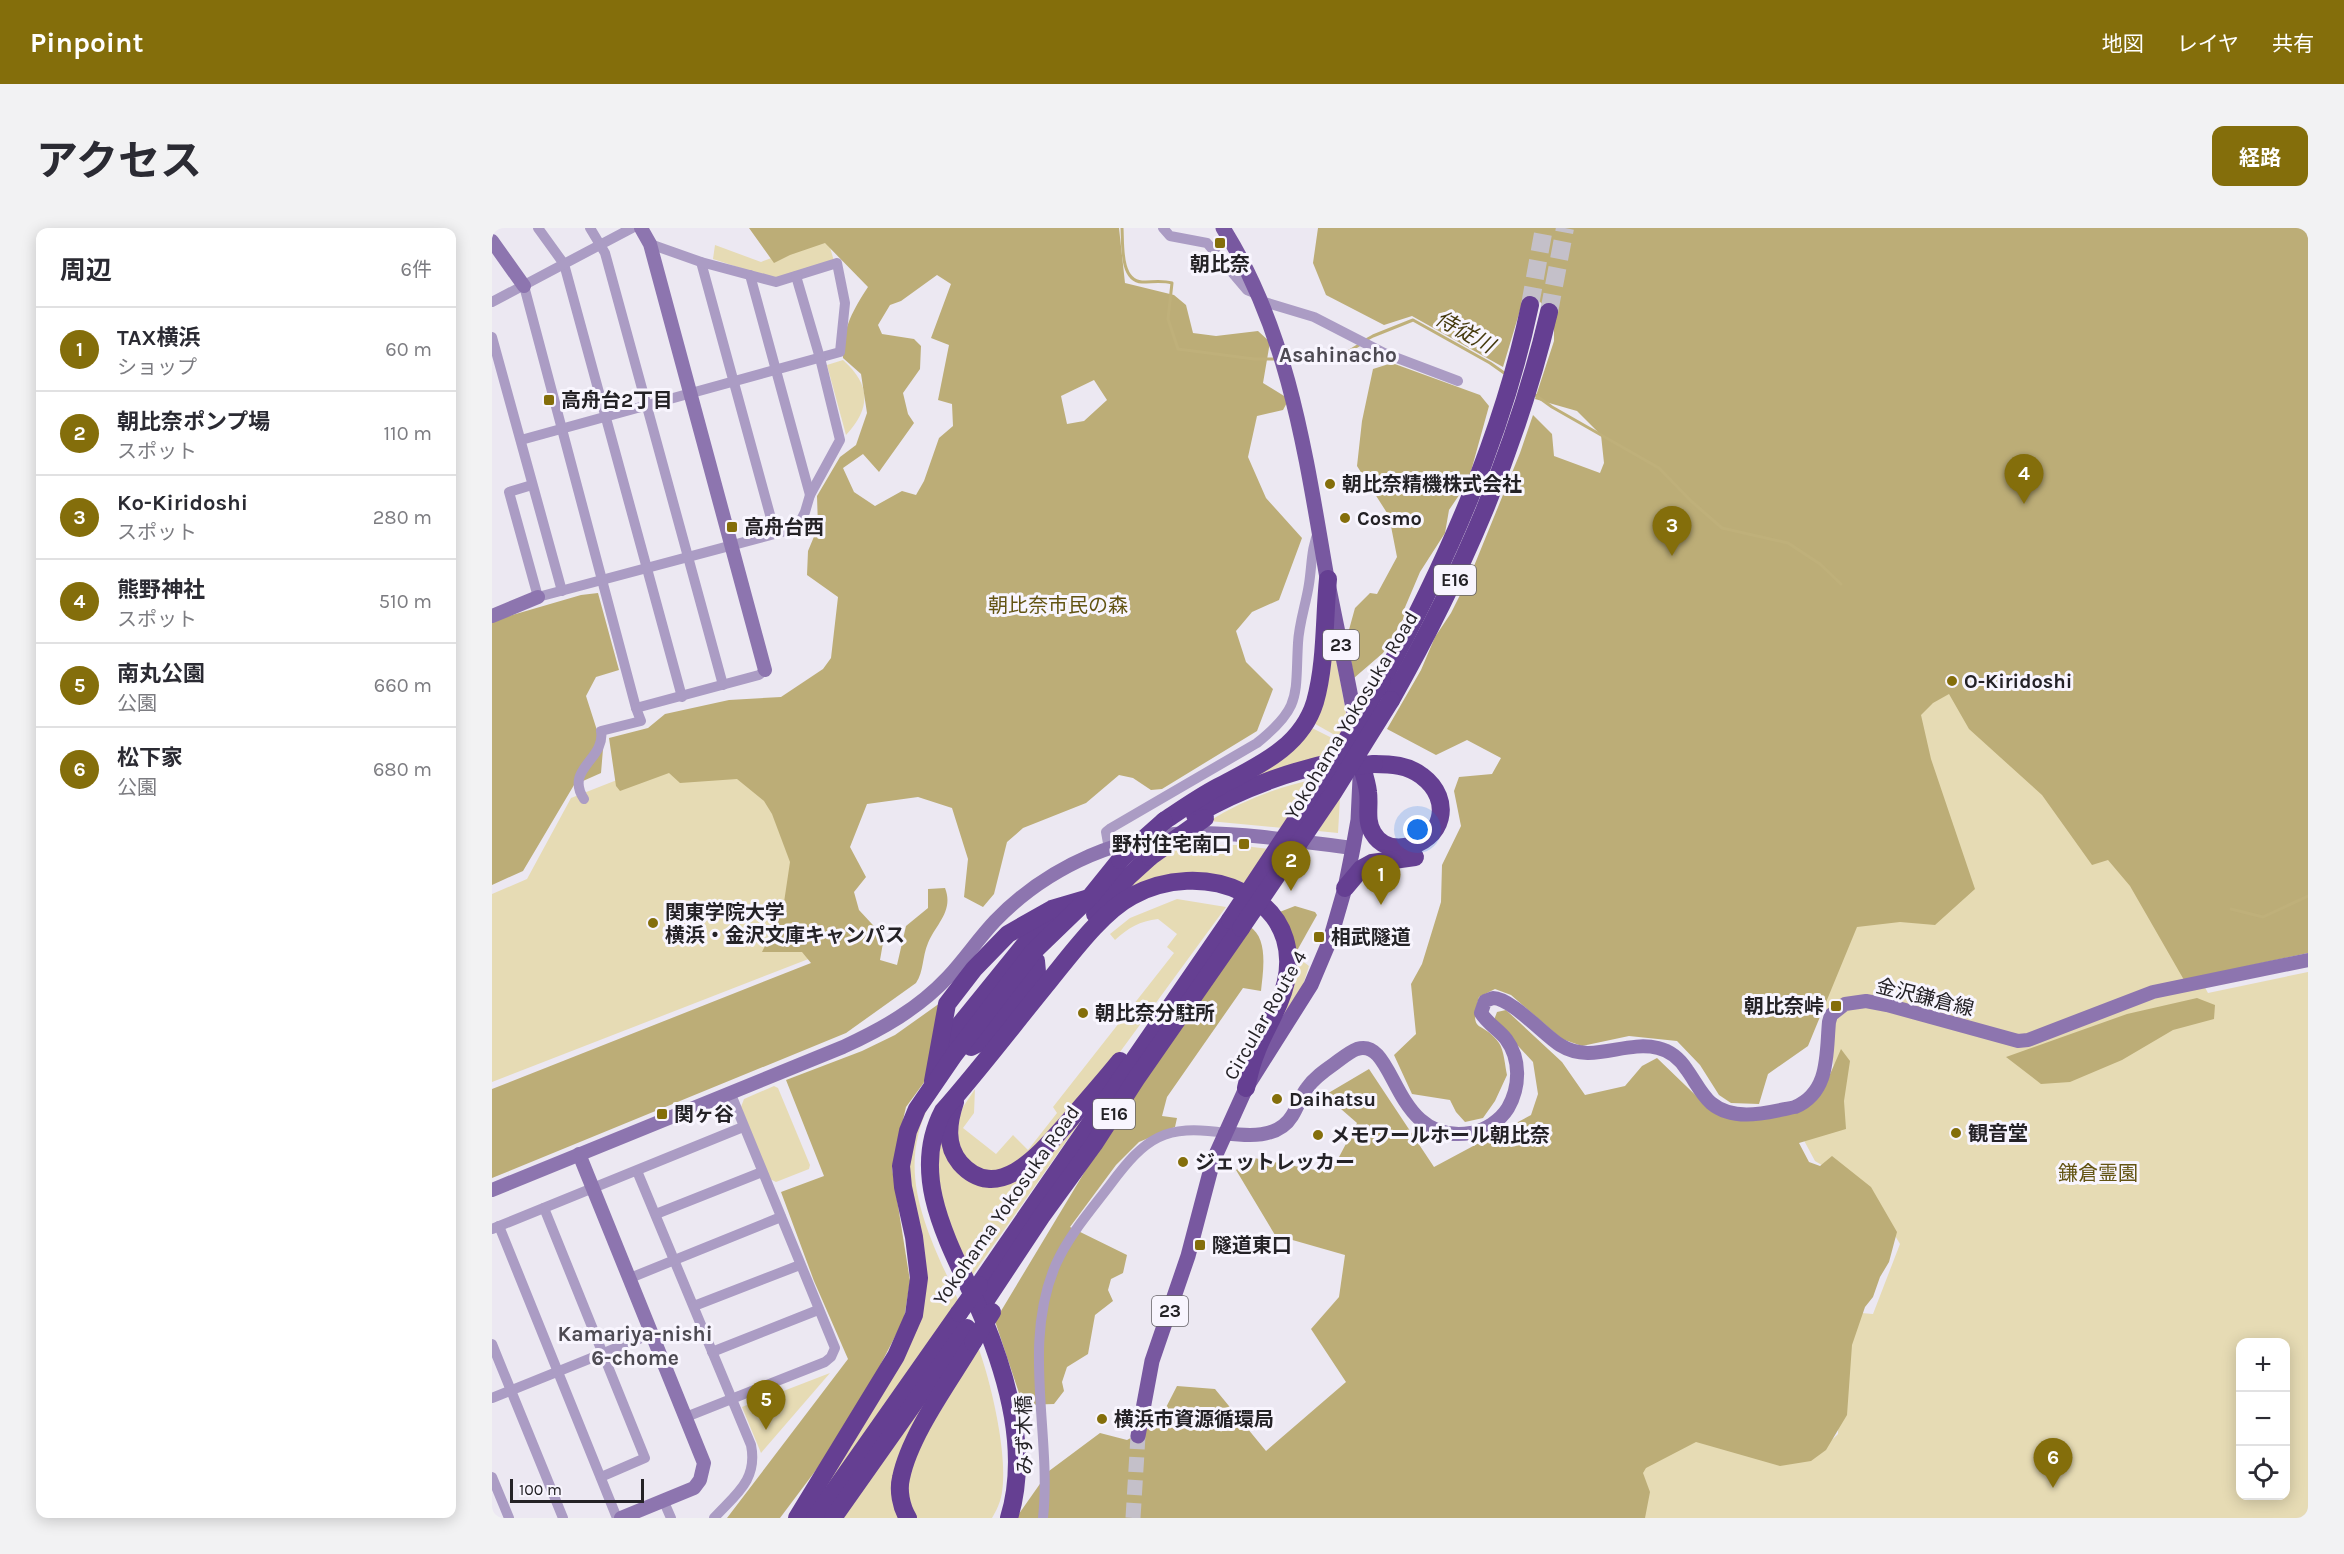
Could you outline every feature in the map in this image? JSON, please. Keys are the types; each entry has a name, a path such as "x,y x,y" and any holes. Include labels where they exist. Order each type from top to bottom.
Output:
{"highway":[{"name":"Yokohama Yokosuka Road","path":"833,1518 967,1328 1041,1216 1094,1144 1137,1079 1236,924 1382,681 1436,576 1490,446 1509,389 1530,305"},
{"name":"Yokohama Yokosuka Road","path":"986,1299 1214,944 1236,924 1326,803 1391,700 1462,565 1526,398 1549,312"},
{"path":"954,1053 947,1004 974,969 1013,931 1052,909 1084,899 1114,854 1201,797 1273,757 1295,738 1303,727 1315,701 1320,679 1328,579"},
{"path":"949,1024 1084,899 1200,817 1274,786 1358,762 1402,758 1428,769 1448,794 1452,807 1448,830 1431,849 1409,858 1372,863 1361,869 1345,888"},
{"path":"1358,762 1396,765 1414,771 1432,786 1438,796 1441,818 1437,827 1425,840 1415,846 1389,847 1380,842 1374,834 1368,817 1368,793 1358,762"},
{"path":"1009,1518 1017,1486 1017,1454 1007,1390 983,1318 940,1222 931,1185 933,1135 943,1111 967,1081 999,1055 1060,979 1067,958 1085,926 1146,855"},
{"path":"1067,958 1117,906 1130,897 1162,884 1182,881 1221,885 1254,897 1266,907 1284,932 1289,963 1286,983 1255,1053 1246,1088"},
{"path":"998,1518 1007,1484 1008,1458 1000,1398 982,1340 931,1226 921,1183 921,1146 923,1131 954,1053 1036,961 1042,937"},
{"path":"797,1518 871,1400 896,1356 914,1315 919,1278 902,1167 908,1131 917,1109 954,1053 1033,952 1042,937"},
{"path":"967,1081 950,1118 950,1145 955,1156 962,1165 982,1177 1004,1177 1014,1173 1043,1150 1099,1087 1214,944"},
{"path":"908,1518 900,1497 900,1480 905,1463 967,1328 986,1299"},
{"name":"Yokohama Yokosuka Road","path":"815,1518 967,1328"}],"main road":[{"name":"Circular Route 4","path":"1138,1436 1152,1360 1188,1256 1205,1186 1225,1133 1246,1088 1311,985 1330,939 1345,888 1360,792 1353,708 1299,420 1276,344 1259,298 1223,228"}],"street":[{"path":"538,228 564,264 682,697"},
{"path":"590,228 602,244 723,685"},
{"path":"492,302 632,228"},
{"path":"636,708 759,675 765,670 650,244 641,228"},
{"path":"1163,228 1170,236 1207,243 1247,291 1259,298 1314,317 1384,353 1458,381"},
{"path":"492,241 524,286 641,721 601,731 602,738 598,748 578,780 577,787 584,799"},
{"path":"521,440 840,352 845,303 837,263 776,282 701,262 650,244"},
{"path":"701,262 775,533"},
{"path":"750,275 810,495"},
{"path":"493,614 538,597 797,528 806,512 810,495 840,441 820,358 795,276"},
{"path":"492,337 562,591"},
{"path":"532,485 509,492 538,597"},
{"path":"1114,854 1106,832 1257,743 1272,731 1289,710 1297,685 1298,642 1309,582 1311,553 1319,529"},
{"path":"492,1190 843,1047 894,1022 943,982 979,938 1016,901 1063,869 1114,854 1152,837 1202,833 1353,848"},
{"name":"金沢鎌倉線","path":"1225,1133 1253,1135 1280,1128 1292,1117 1306,1088 1316,1078 1359,1048 1368,1048 1383,1061 1409,1109 1420,1122 1443,1133 1480,1131 1491,1125 1506,1111 1514,1096 1517,1080 1514,1055 1506,1040 1481,1012 1485,1001 1494,998 1506,1001 1560,1046 1577,1052 1596,1054 1629,1046 1661,1049 1682,1062 1712,1103 1726,1112 1739,1115 1795,1107 1813,1096 1825,1072 1828,1022 1831,1015 1845,1004 1854,1002 1887,1005 2018,1041 2028,1040 2153,992 2308,960"},
{"path":"686,1417 825,1362 831,1357 835,1348 730,1092"},
{"path":"579,1154 592,1188 630,1278 704,1463 703,1472 694,1488 664,1502 619,1518 496,1228 592,1188 638,1171 743,1127"},
{"name":"みず木橋","path":"1043,1514 1040,1327 1046,1295 1057,1264 1076,1231 1128,1161 1142,1147 1159,1136 1173,1131 1187,1129 1225,1133"},
{"path":"638,1171 751,1445 752,1471 747,1482 714,1518"},
{"path":"656,1214 762,1172"},
{"path":"544,1208 645,1458 601,1477"},
{"path":"630,1278 675,1262 781,1217"},
{"path":"694,1306 800,1265"},
{"path":"712,1352 818,1310"},
{"path":"492,1398 651,1334"},
{"path":"492,1344 563,1518"},
{"path":"492,1476 506,1517"},
{"path":"664,1502 671,1518"}],"green space":[{"name":"朝比奈市民の森","path":"749,228 1119,228 1125,283 1174,295 1186,305 1193,333 1216,336 1258,331 1270,342 1263,383 1289,399 1283,410 1257,416 1248,457 1266,498 1302,538 1279,600 1252,612 1236,631 1246,662 1273,689 1257,731 1162,789 1151,790 1133,778 1119,775 1086,803 1023,828 1007,842 994,894 983,907 964,897 968,859 952,808 918,797 867,804 850,847 866,877 854,892 859,910 884,937 880,960 897,965 906,926 928,908 928,889 945,888 946,910 928,943 916,983 846,1033 492,1178 492,1089 811,963 802,952 762,952 783,909 790,862 772,814 764,801 737,779 680,783 669,773 620,791 616,786 609,738 648,728 665,714 729,700 781,697 823,669 831,658 838,597 807,575 808,551 818,527 817,496 840,457 856,445 867,413 861,374 843,358 843,348 850,320 868,287 825,243 774,263","holes":["937,275 951,284 931,338 949,345 938,400 952,404 953,426 939,438 924,481 916,495 902,491 875,506 854,492 843,468 863,454 879,472 914,423 908,414 903,393 920,369 921,346 914,339 882,334 878,325 890,305 901,301","1094,380 1107,400 1084,421 1067,424 1061,396"]},
{"path":"1318,228 2308,228 2308,953 2184,980 2130,886 2108,860 2092,865 2042,795 1969,729 1949,694 1933,703 1921,715 1931,759 1975,889 1935,925 1900,922 1857,927 1808,1046 1768,1074 1759,1104 1731,1103 1719,1095 1700,1065 1677,1041 1629,1036 1582,1046 1562,1039 1511,995 1495,989 1479,997 1475,1017 1478,1026 1493,1036 1501,1046 1507,1075 1495,1101 1483,1118 1465,1122 1456,1112 1450,1100 1412,1094 1394,1055 1416,1034 1411,984 1422,964 1441,902 1442,865 1461,826 1454,791 1459,777 1492,774 1501,758 1467,740 1436,755 1387,729 1421,670 1435,637 1451,613 1472,571 1533,415 1552,434 1554,456 1600,473 1604,463 1601,435 1577,411 1535,399 1554,341 1554,315 1539,301 1524,297 1503,367 1412,316 1384,325 1326,295 1313,263"},
{"path":"827,237 834,261 774,279 713,259 715,245 761,262"},
{"path":"843,360 859,378 864,397 860,415 846,435 827,365"},
{"path":"1392,363 1480,395 1489,406 1468,482 1449,510 1445,533 1420,572 1403,612 1405,616 1383,653 1354,678 1347,637 1355,608 1370,593 1377,594 1397,557 1389,516 1357,466 1362,421 1373,369"},
{"path":"598,593 619,670 596,677 586,696 603,749 601,773 574,785 523,871 492,885 492,621 581,595"},
{"path":"1328,613 1348,724 1340,738 1310,721"},
{"name":"鎌倉霊園","path":"1957,686 2141,867 2208,993 2308,972 2308,1518 1645,1518 1640,1469 1698,1437 1810,1461 1838,1434 1841,1326 1850,1312 1873,1314 1900,1244 1870,1194 1815,1161 1800,1133 1835,1104 1833,1057 1821,969 1877,725"},
{"path":"1308,726 1334,739 1335,744 1327,759 1181,814"},
{"name":"関東学院大学 横浜・金沢文庫キャンパス","path":"747,729 824,953 492,1082 492,894 527,879 571,798"},
{"path":"1315,779 1283,828 1209,821 1260,796"},
{"path":"1340,797 1338,833 1318,831"},
{"path":"1173,845 1236,845 1269,849 1242,886 1131,891 1130,881"},
{"path":"1177,899 1226,907 1120,1052 1024,1161 1006,1171 987,1171 970,1163 959,1151 956,1125 963,1107 975,1089 974,1113 963,1128 996,1154 1013,1135 1028,1150 1057,1113 1053,1107 1174,953 1167,947 1177,934 1158,919 1135,926 1115,940 1110,934 1130,918"},
{"path":"1295,906 1315,912 1317,915 1294,956 1277,913"},
{"path":"1249,926 1260,938 1262,947 1261,991 1243,988 1167,1097 1162,1116 1177,1118 1175,1127 1139,1142 1116,1165 1070,1227 1127,1255 1123,1273 1111,1279 1108,1290 1113,1301 1095,1315 1088,1354 1067,1367 1062,1382 1064,1391 1054,1404 1023,1405 995,1321 1117,1118"},
{"path":"1301,960 1309,966 1301,991 1276,1025 1293,963 1298,965"},
{"path":"2197,998 2215,1005 2214,1019 2173,1030 2122,1060 2070,1082 2041,1084 2006,1057 2127,1014"},
{"path":"940,1003 925,1081 906,1107 892,1168 910,1281 904,1319 849,1426 780,1518 727,1518 848,1359 814,1281 781,1192 824,1176 786,1080 862,1051 895,1035"},
{"path":"1506,1010 1562,1062 1585,1095 1625,1086 1642,1066 1657,1058 1714,1113 1727,1118 1777,1115 1824,1088 1841,1049 1850,1061 1844,1101 1846,1129 1799,1143 1809,1162 1820,1166 1832,1156 1871,1187 1897,1232 1889,1262 1880,1277 1873,1297 1865,1307 1852,1345 1847,1415 1826,1450 1811,1461 1780,1466 1696,1442 1646,1468 1643,1473 1650,1492 1645,1518 1016,1518 1049,1471 1100,1433 1127,1440 1158,1423 1177,1386 1215,1389 1266,1451 1346,1382 1311,1329 1339,1297 1345,1255 1275,1235 1236,1170 1249,1157 1315,1170 1339,1157 1357,1123 1325,1095 1369,1069 1434,1167 1531,1115 1538,1094 1533,1062 1494,1020 1497,1012"},
{"path":"774,1086 778,1088 810,1165 809,1169 776,1182 770,1179 741,1107 744,1099"},
{"path":"935,1093 918,1136 915,1179 924,1221 958,1300 822,1495 914,1330 907,1175 911,1140"},
{"path":"1075,1121 1079,1124 969,1280 934,1180 942,1123 947,1155 995,1184"},
{"path":"963,1343 915,1431 899,1518 841,1518"},
{"path":"978,1347 994,1401 1001,1446 1003,1486 999,1503 992,1518 913,1518 906,1484 913,1457"},
{"path":"830,1373 761,1453 742,1407"}],"waterway":[{"name":"侍従川","path":"1122,228 1124,261 1130,275 1142,282 1172,283 1168,319 1178,349 1254,359 1276,359"},
{"name":"侍従川","path":"1364,341 1413,320 1507,375"},
{"name":"侍従川","path":"1285,359 1338,358 1359,345"},
{"name":"侍従川","path":"1534,394 1552,407 1659,468 1691,501 1722,528 1788,543 1820,564 1841,584"},
{"path":"2231,909 2263,917 2308,896"}],"tunnel":[{"path":"1530,305 1544,228"},
{"path":"1549,312 1565,228"},
{"path":"1133,1518 1138,1436"}],"place":[{"name":"朝比奈","path":"1220,243"},
{"name":"高舟台2丁目","path":"549,400"},
{"name":"朝比奈精機株式会社","path":"1330,484"},
{"name":"熊野神社","path":"2024,504"},
{"name":"Cosmo","path":"1345,518"},
{"name":"高舟台西","path":"732,527"},
{"name":"Ko-Kiridoshi","path":"1672,556"},
{"name":"O-Kiridoshi","path":"1952,681"},
{"name":"野村住宅南口","path":"1244,844"},
{"name":"朝比奈ポンプ場","path":"1291,891"},
{"name":"TAX横浜","path":"1381,905"},
{"name":"関東学院大学 横浜・金沢文庫キャンパス","path":"653,923"},
{"name":"相武隧道","path":"1319,937"},
{"name":"朝比奈峠","path":"1836,1006"},
{"name":"朝比奈分駐所","path":"1083,1013"},
{"name":"Daihatsu","path":"1277,1099"},
{"name":"関ヶ谷","path":"662,1114"},
{"name":"観音堂","path":"1956,1133"},
{"name":"メモワールホール朝比奈","path":"1318,1135"},
{"name":"ジェットレッカー","path":"1183,1162"},
{"name":"隧道東口","path":"1200,1245"},
{"name":"横浜市資源循環局","path":"1102,1419"},
{"name":"南丸公園","path":"766,1430"},
{"name":"松下家","path":"2053,1488"}],"district":[{"name":"Asahinacho","path":"1338,355"},
{"name":"Kamariya-nishi 6-chome","path":"635,1346"}]}
